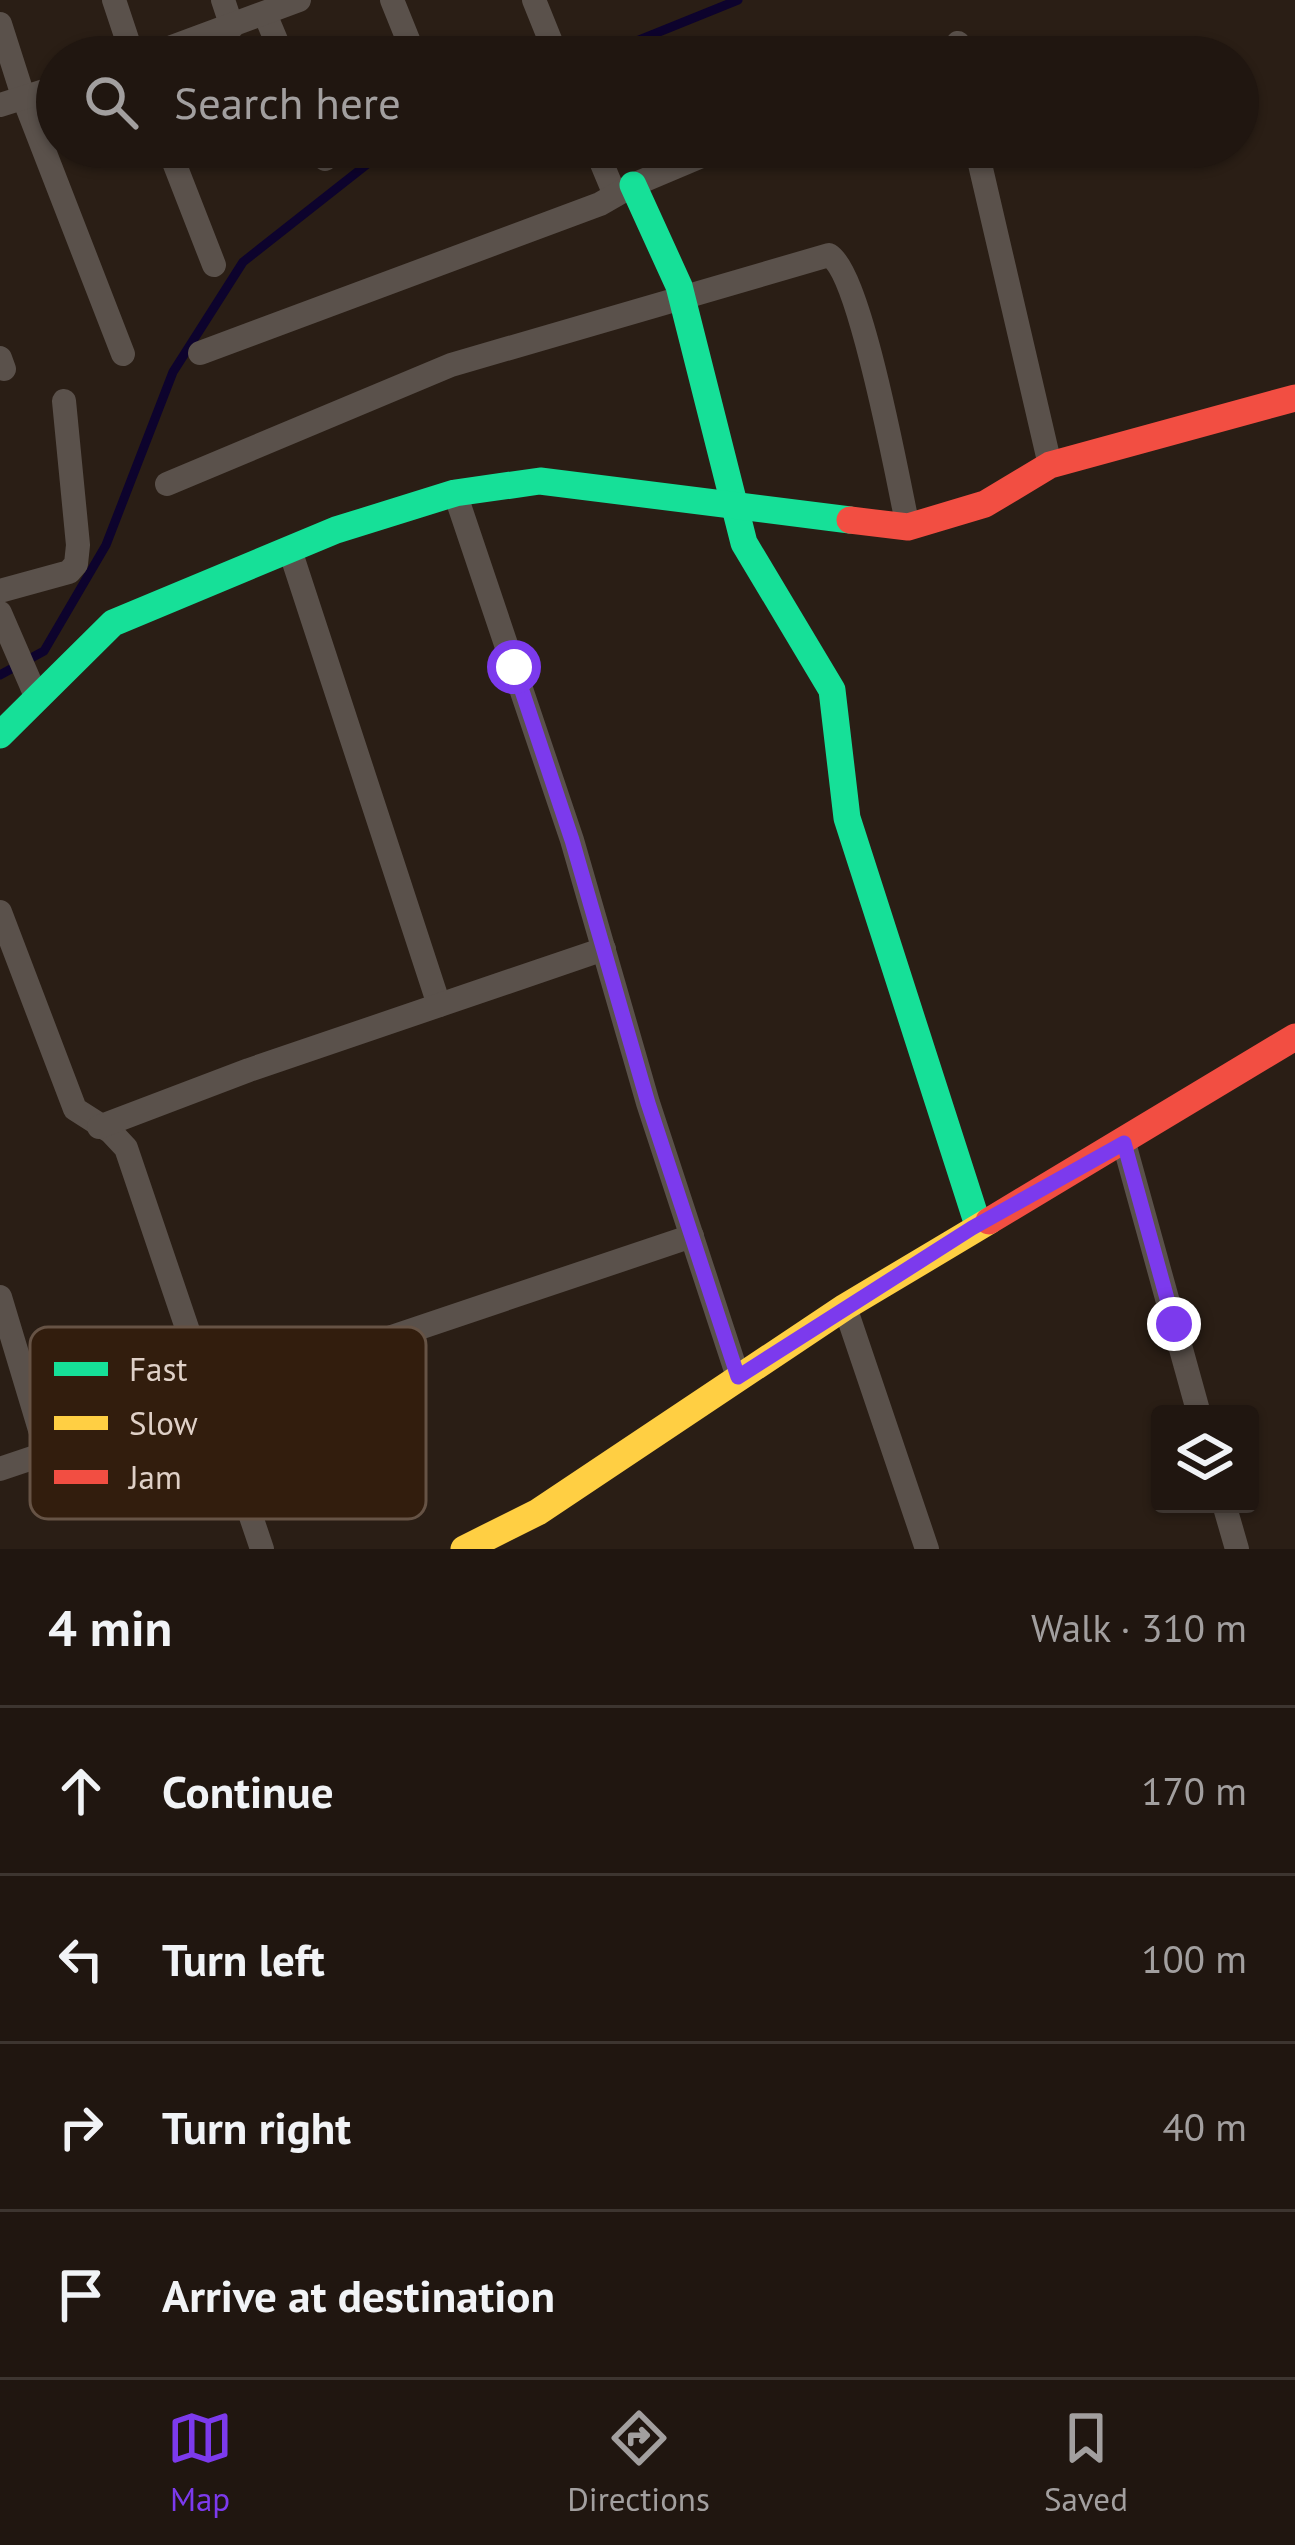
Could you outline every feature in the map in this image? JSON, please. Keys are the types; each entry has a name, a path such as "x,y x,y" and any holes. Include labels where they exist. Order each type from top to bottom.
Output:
{"street":[{"path":"114,0 126,36"},
{"path":"223,0 232,27"},
{"path":"206,36 298,0"},
{"path":"392,0 407,36"},
{"path":"534,0 547,36"},
{"path":"265,14 274,36"},
{"path":"0,24 12,102 36,156"},
{"path":"41,168 123,354"},
{"path":"176,168 214,265"},
{"path":"609,168 670,261 733,507 751,556 832,690 850,829 977,1225"},
{"path":"200,353 600,204 675,168"},
{"path":"981,168 1049,465"},
{"path":"167,484 451,365 819,255 836,258 866,338 908,527"},
{"path":"0,736 34,690 113,623 336,530 455,493 540,481 908,527 985,504 1049,465 1295,398"},
{"path":"0,590 69,572 76,564 64,401"},
{"path":"455,493 572,840 738,1377"},
{"path":"290,550 439,1005"},
{"path":"0,613 34,690"},
{"path":"0,913 63,1084 82,1117 121,1140 126,1148 187,1327"},
{"path":"100,1127 604,949"},
{"path":"464,1549 550,1504 845,1307 1295,1037"},
{"path":"1124,1143 1197,1405"},
{"path":"423,1327 692,1236"},
{"path":"0,1298 30,1398"},
{"path":"845,1307 927,1549"},
{"path":"0,1469 30,1459"},
{"path":"1227,1513 1237,1549"},
{"path":"252,1519 262,1549"}],"waterway":[{"path":"649,36 738,0"},
{"path":"0,675 44,651 106,545 173,372 243,262 362,168"}],"traffic: fast":[{"path":"633,185 679,286 744,543 832,690 847,818 978,1225"},
{"path":"0,735 113,623 336,530 455,493 540,481 850,520"}],"traffic: slow":[{"path":"464,1549 538,1512 845,1307 989,1221"}],"traffic: jam":[{"path":"850,520 908,527 985,504 1050,465 1295,398"},
{"path":"989,1221 1295,1037"}],"route":[{"path":"514,667 738,1377 972,1228 1124,1143 1174,1324"}]}
